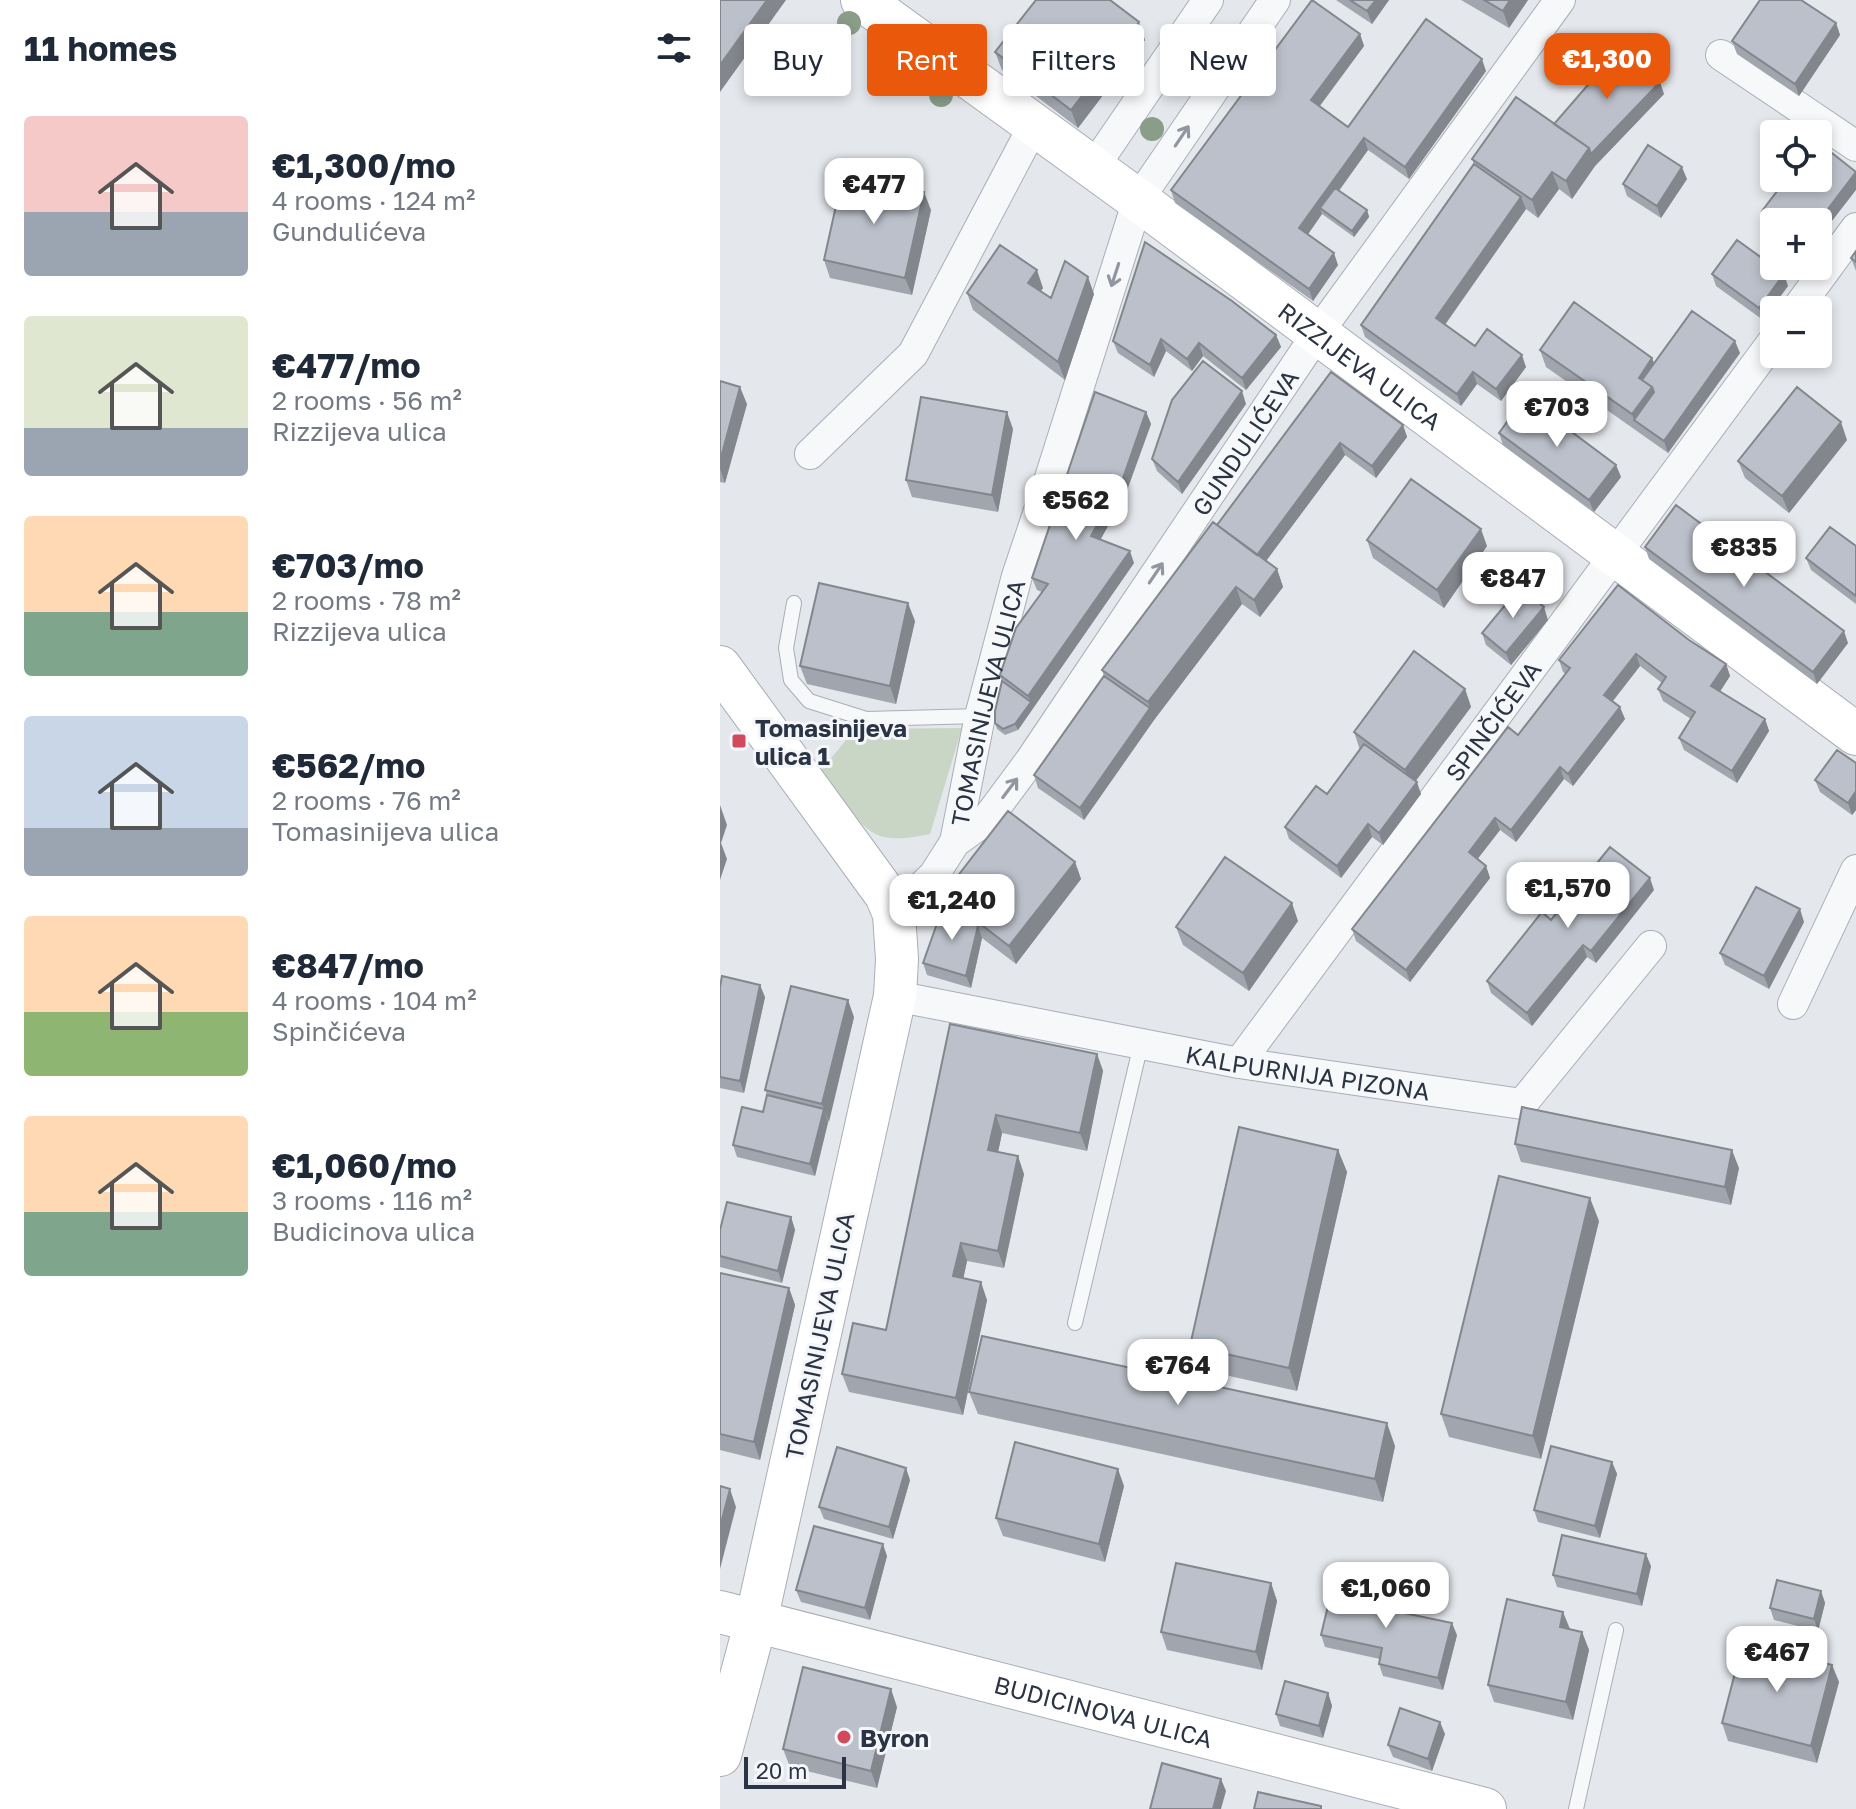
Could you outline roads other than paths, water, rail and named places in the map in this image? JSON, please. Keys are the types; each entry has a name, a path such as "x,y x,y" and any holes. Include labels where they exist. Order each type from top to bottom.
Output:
{"street":[{"name":"RIZZIJEVA ULICA","path":"862,0 1138,200 1856,734"},
{"path":"1093,168 1208,0"},
{"name":"TOMASINIJEVA ULICA","path":"894,914 934,875 955,842 980,716 1017,576 1138,200 1275,0"},
{"name":"GUNDULIĆEVA","path":"955,842 987,819 1030,761 1317,334 1560,0"},
{"path":"1721,55 1856,146"},
{"path":"810,454 913,354 1034,125"},
{"path":"1806,296 1856,228"},
{"name":"SPINČIĆEVA","path":"1239,1063 1760,359"},
{"name":"TOMASINIJEVA ULICA","path":"720,667 886,895 894,914 897,959 895,996 738,1616 720,1755"},
{"path":"1793,1004 1856,870"},
{"name":"KALPURNIJA PIZONA","path":"895,996 1239,1063 1522,1104 1651,946"},
{"name":"BUDICINOVA ULICA","path":"738,1616 1485,1809"}],"lane":[{"path":"794,603 786,648 791,680 809,701 866,719 980,716"},
{"path":"1075,1323 1141,1044"},
{"path":"1576,1809 1616,1630"}],"place":[{"name":"Tomasinijeva ulica 1","path":"739,741"},
{"name":"Byron","path":"844,1737"}]}
